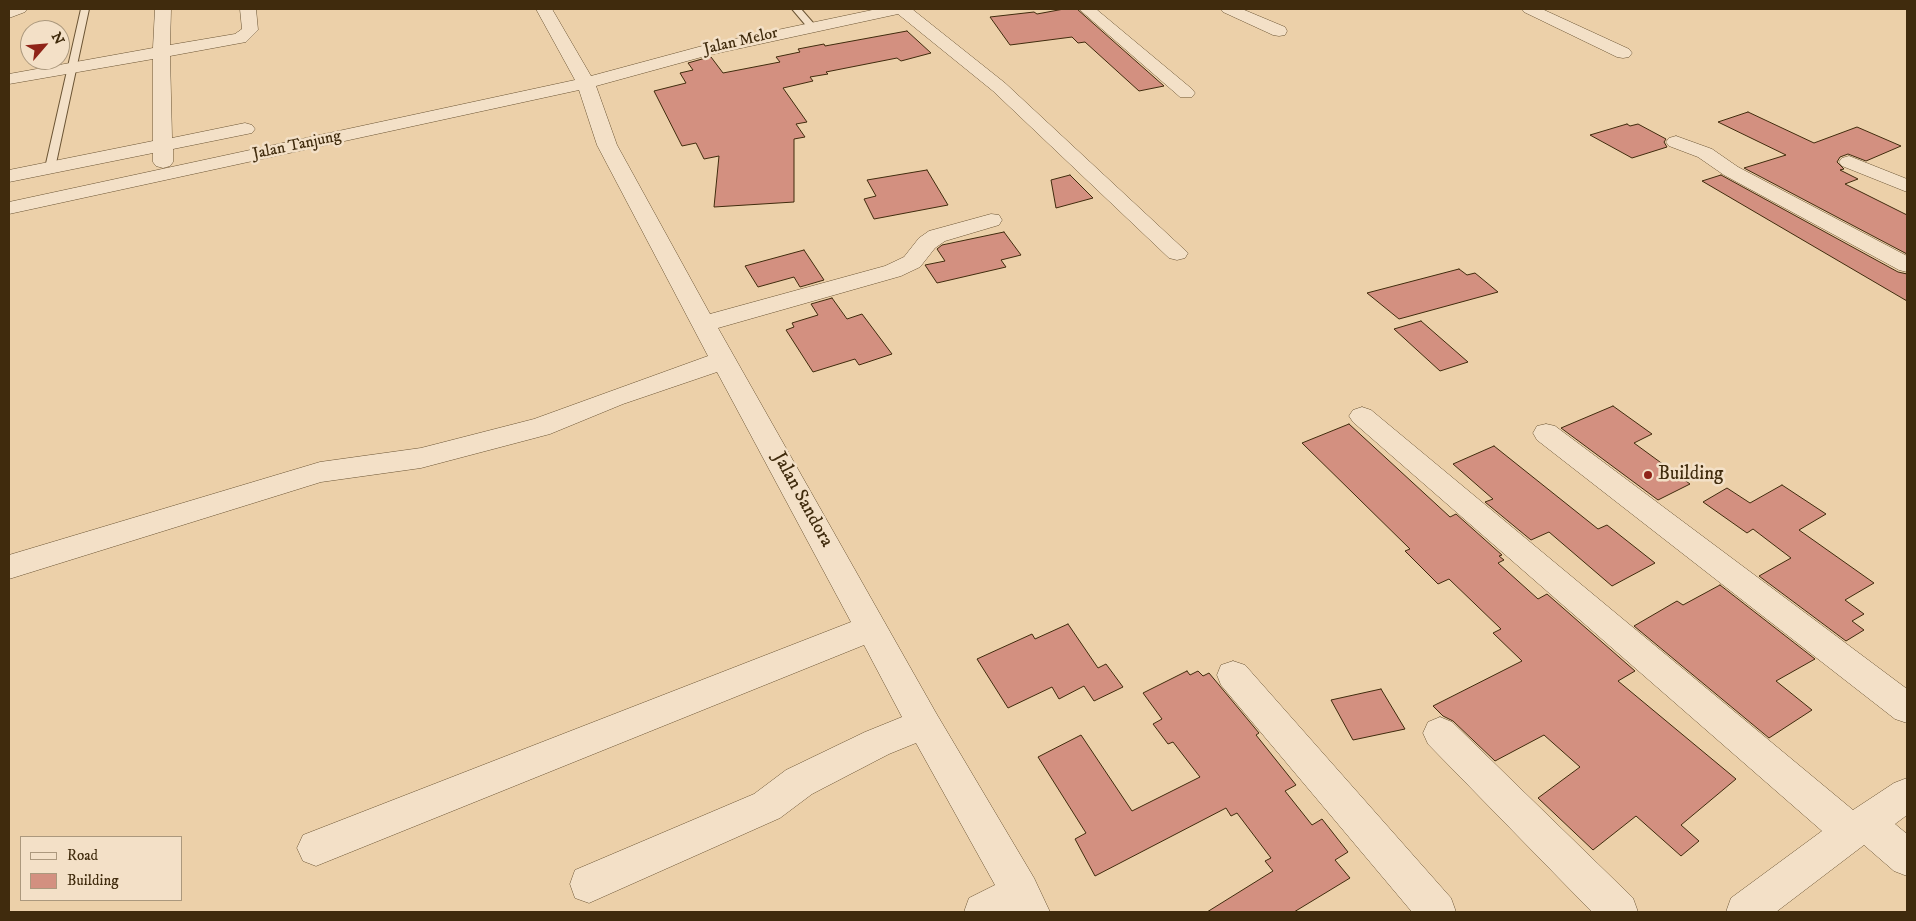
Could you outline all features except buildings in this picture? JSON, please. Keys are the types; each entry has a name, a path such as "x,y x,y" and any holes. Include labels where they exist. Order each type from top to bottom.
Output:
{"street":[{"path":"9,13 19,9"},
{"path":"162,161 161,52 163,9"},
{"path":"70,68 245,36 250,30 248,9"},
{"name":"Jalan Sandora","path":"544,9 586,83 607,145 703,324 716,362 863,632 924,724 1007,904"},
{"path":"900,9 999,87 1177,253"},
{"name":"Jalan Melor","path":"586,83 706,50 900,9"},
{"path":"1087,9 1186,92"},
{"path":"1229,9 1280,31"},
{"path":"1530,9 1623,53"},
{"path":"9,79 59,70"},
{"name":"Jalan Tanjung","path":"9,208 162,161 586,83"},
{"path":"9,176 50,168 162,161 245,129"},
{"path":"1676,142 1705,153 1731,171 1907,265"},
{"path":"1849,162 1907,186"},
{"path":"703,324 892,271 912,262 926,243 936,236 991,220"},
{"path":"9,567 320,472 421,458 541,427 614,398 716,362"},
{"path":"1362,416 1859,828 1907,858"},
{"path":"1546,432 1907,708"},
{"path":"316,848 863,632"},
{"path":"1233,675 1437,912"},
{"path":"588,884 767,806 799,782 877,743 924,724"},
{"path":"1440,733 1619,912"},
{"path":"1745,912 1907,795"}],"lane":[{"path":"70,68 85,9"},
{"path":"796,9 812,27"},
{"path":"50,168 70,70"}],"place":[{"name":"Building","path":"1648,475"}]}
